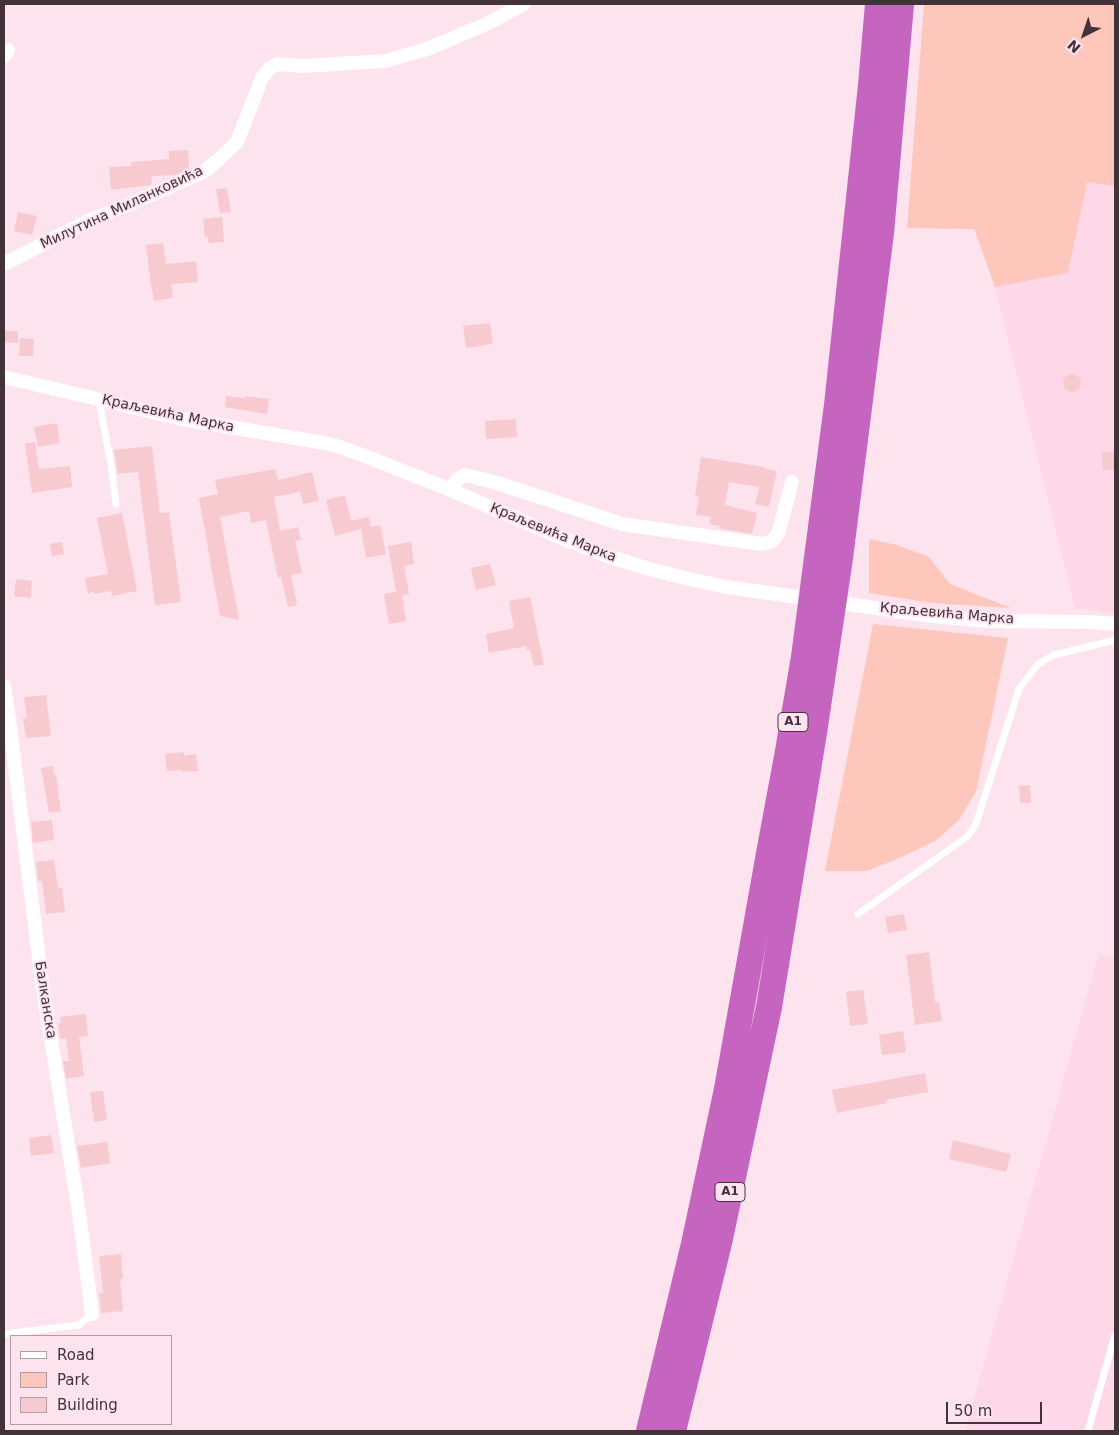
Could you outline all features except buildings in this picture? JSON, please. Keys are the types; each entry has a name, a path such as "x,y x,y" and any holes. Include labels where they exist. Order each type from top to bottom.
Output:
{"highway":[{"name":"A1","path":"650,1431 728,1090 801,676 838,405 878,4"},
{"name":"A1","path":"673,1431 719,1243 768,1007 814,734 840,558 881,233 901,4"}],"street":[{"name":"Милутина Миланковића","path":"4,264 90,220 205,171 238,142 262,78 270,68 278,64 303,66 385,62 427,50 484,26 524,4"},
{"name":"Краљевића Марка","path":"4,377 182,419 326,443 364,455 564,539 617,559 689,579 727,587 932,616 990,621 1115,624"},
{"path":"451,490 456,481 464,475 494,482 622,524 762,544 771,542 778,534 792,482"},
{"name":"Балканска","path":"4,686 42,983 79,1213 92,1314"}],"lane":[{"path":"99,400 116,504"},
{"path":"858,914 967,837 976,824 1019,689 1038,664 1054,655 1115,640"},
{"path":"4,1334 79,1325 92,1314"},
{"path":"1088,1431 1115,1334"}],"shaded area":[{"path":"1087,182 1115,186 1115,614 1075,607 995,287 1068,273"},
{"path":"1099,953 1115,958 1115,1431 965,1431"}],"green space":[{"path":"924,4 1115,4 1115,186 1087,182 1068,273 995,287 974,229 907,228"},
{"path":"869,539 897,545 929,557 950,584 1011,608 932,603 869,593"},
{"path":"873,624 1008,638 976,792 958,821 935,841 867,871 825,871"}]}
